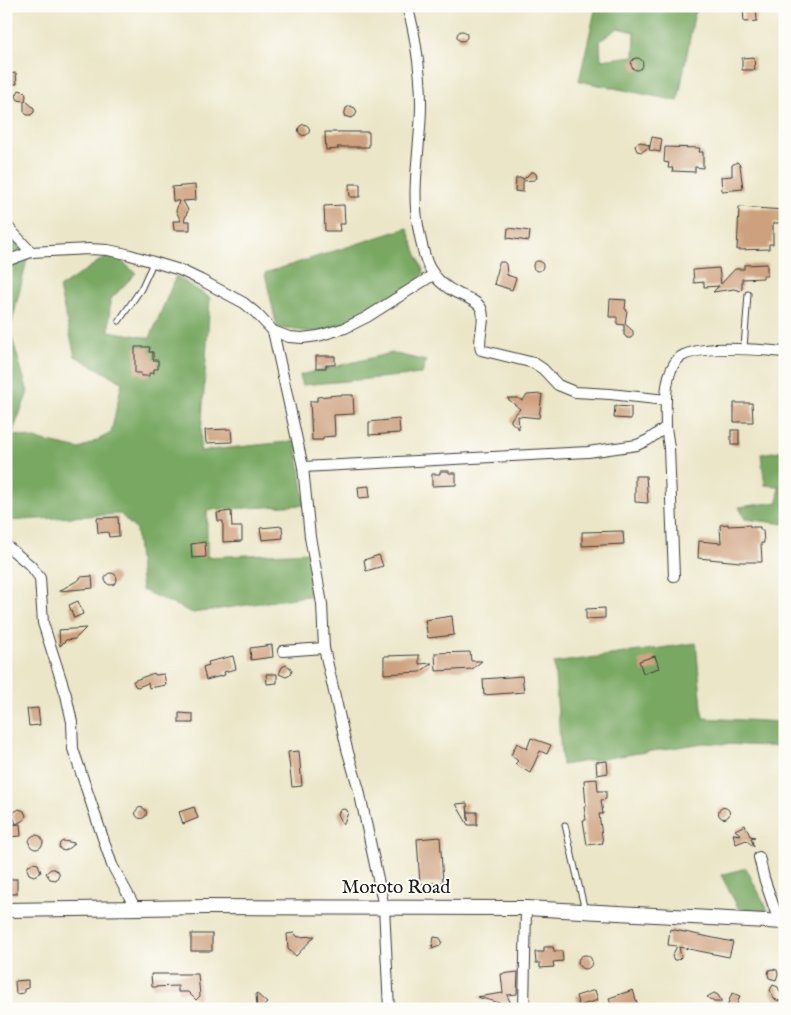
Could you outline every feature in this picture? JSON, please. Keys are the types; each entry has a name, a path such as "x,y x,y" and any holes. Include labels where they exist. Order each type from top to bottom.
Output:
{"main road":[{"name":"Moroto Road","path":"6,910 384,906 526,908 782,922"}],"street":[{"path":"406,6 414,36 421,103 415,187 418,224 429,269 433,275 447,288 478,305 482,310 483,316 479,344 481,350 534,363 543,369 558,386 575,392 666,400"},
{"path":"6,225 31,252"},
{"path":"6,261 31,252 90,249 127,254 180,270 223,291 256,312 272,331 303,467 310,537 322,604 324,648 347,749 359,790 384,906 390,1009"},
{"path":"272,331 302,338 318,336 345,328 367,317 433,275"},
{"path":"674,576 669,448 666,427 667,383 671,371 678,359 697,351 744,348 785,352"},
{"path":"303,467 588,452 637,444 648,440 666,427"},
{"path":"6,545 30,566 40,578 43,623 68,702 72,722 73,749 112,865 136,909"},
{"path":"283,651 324,648"},
{"path":"759,857 764,878 782,922"},
{"path":"524,1009 526,908"}],"lane":[{"path":"119,321 141,289 154,263"},
{"path":"744,348 748,294"},
{"path":"565,825 585,911"}],"green space":[{"path":"596,6 696,6 678,101 579,81","holes":["618,28 635,32 634,56 601,60 600,41"]},
{"path":"6,228 28,256 10,331 28,392 12,434 80,449 111,433 122,382 75,356 59,288 111,253 136,273 110,300 109,331 150,338 176,276 210,298 200,451 296,441 305,505 207,510 207,557 309,552 314,595 193,613 142,590 136,530 120,514 6,521"},
{"path":"407,228 424,273 400,301 330,334 277,328 265,273"},
{"path":"392,353 426,361 422,374 302,385 300,375"},
{"path":"785,450 785,524 745,519 739,507 778,502 779,486 765,485 761,454"},
{"path":"696,643 703,718 785,722 785,747 704,743 562,765 554,663"},
{"path":"746,868 771,916 743,917 721,875"}],"building":[{"path":"756,6 757,21 744,22 743,7"},
{"path":"460,31 464,31 467,36 466,40 460,41 457,38 457,34"},
{"path":"754,57 755,70 742,70 742,58"},
{"path":"637,58 643,64 637,70 631,64"},
{"path":"16,73 17,84 6,84 6,74"},
{"path":"19,90 25,92 25,100 34,108 34,112 31,115 27,115 24,112 24,101 18,100 16,96"},
{"path":"350,106 355,108 357,112 351,118 344,116 346,108"},
{"path":"304,124 310,130 304,136 298,130"},
{"path":"325,132 369,132 369,147 337,147 339,149 326,150"},
{"path":"652,137 662,139 660,152 649,150"},
{"path":"641,142 650,146 642,152 637,151 635,146"},
{"path":"665,147 700,148 699,152 703,152 703,168 695,167 695,172 672,171 673,168 668,168 669,163 664,162"},
{"path":"737,162 740,165 743,189 722,191 721,177 732,176 732,165"},
{"path":"531,172 536,174 537,178 523,181 523,192 515,191 516,178 523,178 523,180"},
{"path":"349,184 360,184 360,197 350,197"},
{"path":"195,185 196,200 183,201 188,210 184,221 190,221 190,230 174,230 173,221 181,221 176,211 179,201 173,201 172,187"},
{"path":"344,205 345,224 339,224 340,231 325,231 324,206"},
{"path":"739,207 785,210 785,223 773,223 773,244 769,244 769,249 737,250"},
{"path":"508,228 530,231 529,241 507,238"},
{"path":"536,261 540,261 543,266 542,270 536,271 533,268 533,264"},
{"path":"500,262 506,264 507,275 516,278 512,290 494,284"},
{"path":"767,264 767,276 763,276 763,278 742,279 742,289 740,291 734,289 713,292 719,286 704,287 704,282 694,283 693,270 719,268 721,284 735,269 744,269 744,265"},
{"path":"610,299 626,300 625,324 633,331 631,338 627,338 624,335 624,325 617,324 617,317 609,317"},
{"path":"135,347 150,347 149,352 153,352 153,360 158,360 158,369 154,369 154,373 149,373 149,376 141,376 141,373 135,373"},
{"path":"316,356 335,356 335,365 326,365 326,368 316,368"},
{"path":"542,394 539,418 518,416 519,429 511,422 511,419 520,409 507,398 518,398 522,401 527,395"},
{"path":"353,395 354,414 334,415 335,436 323,437 323,440 312,440 310,401 317,401 317,397"},
{"path":"734,403 752,403 753,422 734,422"},
{"path":"615,406 631,407 631,419 614,418"},
{"path":"399,419 400,433 369,435 369,422"},
{"path":"231,429 232,442 206,443 205,430"},
{"path":"731,430 739,430 739,445 731,445"},
{"path":"440,471 456,473 456,485 432,486 432,474 440,474"},
{"path":"635,476 646,476 648,503 635,502"},
{"path":"369,486 370,497 359,498 358,487"},
{"path":"231,511 232,527 242,527 242,541 223,542 223,521 218,521 217,513"},
{"path":"118,517 119,536 109,537 108,532 98,533 97,518"},
{"path":"728,524 728,526 750,525 750,527 760,527 760,530 763,530 764,543 761,543 762,562 698,558 699,541 721,543 720,525"},
{"path":"282,526 283,538 262,540 260,528"},
{"path":"623,531 624,544 582,546 582,532"},
{"path":"205,542 206,557 192,558 191,544"},
{"path":"379,555 383,566 366,571 364,560"},
{"path":"109,573 113,573 117,579 113,585 109,585 105,581 105,577"},
{"path":"92,576 93,588 59,591 80,579 80,577"},
{"path":"78,601 83,614 74,618 69,605"},
{"path":"605,608 605,618 586,619 586,609"},
{"path":"452,616 454,635 428,638 425,620"},
{"path":"86,628 75,639 66,640 60,646 59,630"},
{"path":"272,645 273,657 251,660 250,648"},
{"path":"470,652 471,661 482,661 472,669 436,671 435,653"},
{"path":"419,655 419,664 432,663 420,672 384,674 384,656"},
{"path":"233,656 236,669 224,672 225,675 206,680 203,667 209,665 208,662"},
{"path":"655,656 659,668 643,673 639,661"},
{"path":"286,665 292,671 286,677 279,674 282,667"},
{"path":"154,673 155,675 164,674 166,685 149,688 148,683 138,687 135,686 133,681"},
{"path":"266,674 277,674 277,683 267,684"},
{"path":"522,676 524,692 484,695 483,679"},
{"path":"38,708 40,725 29,726 27,709"},
{"path":"179,713 193,714 193,723 179,723"},
{"path":"531,738 551,745 547,754 540,751 530,773 515,764 518,761 511,755 517,743 527,749"},
{"path":"299,751 302,786 292,787 288,752"},
{"path":"607,761 608,773 597,775 596,762"},
{"path":"597,779 598,791 606,791 606,799 601,800 603,814 599,814 603,843 587,845 583,820 586,820 584,780"},
{"path":"467,803 468,821 468,812 477,812 477,825 468,825 456,804"},
{"path":"194,807 198,818 183,824 179,812"},
{"path":"724,807 730,813 724,819 718,813"},
{"path":"139,808 143,808 146,813 145,817 139,818 136,815 136,811"},
{"path":"19,809 24,811 26,816 24,820 16,824 13,816 14,812"},
{"path":"343,809 347,810 348,813 343,825 338,814"},
{"path":"20,824 21,836 6,837 6,825"},
{"path":"745,825 750,836 755,837 751,838 754,847 746,840 736,844 733,834 741,835 735,830"},
{"path":"36,835 41,837 43,842 41,847 36,849 31,847 29,842 31,837"},
{"path":"440,837 443,882 420,884 417,839"},
{"path":"63,841 75,843 65,851 59,847"},
{"path":"33,863 38,864 41,872 34,876 29,874 27,869"},
{"path":"51,869 59,872 56,880 50,879 46,873"},
{"path":"6,879 17,879 17,894 6,894"},
{"path":"670,929 733,942 729,957 679,947 681,957 678,960 674,960 672,956 677,946 668,945"},
{"path":"294,933 298,937 315,936 296,956 288,949 287,934"},
{"path":"191,934 212,934 212,951 191,951"},
{"path":"434,937 440,938 442,941 440,946 432,949"},
{"path":"544,947 553,947 554,951 562,951 563,961 553,962 554,967 540,968 540,963 536,963 535,952 544,952"},
{"path":"582,955 588,955 592,962 588,969 582,969 578,965 578,959"},
{"path":"769,970 777,970 776,980 769,978"},
{"path":"518,972 517,994 507,995 512,1006 477,997 503,993 501,974"},
{"path":"151,974 198,974 200,996 196,1000 188,992 178,992 178,986 152,987"},
{"path":"28,980 28,988 24,989 24,993 16,994 15,981"},
{"path":"773,985 778,987 785,1003 774,999 770,990"},
{"path":"595,990 598,1000 579,1006 576,996"},
{"path":"633,990 638,1006 631,1009 612,1009 609,998"},
{"path":"256,993 267,1003 261,1009 257,1009"},
{"path":"714,993 718,995 722,1002 714,1002 707,997"},
{"path":"732,993 740,996 735,1009 726,1009"}]}
